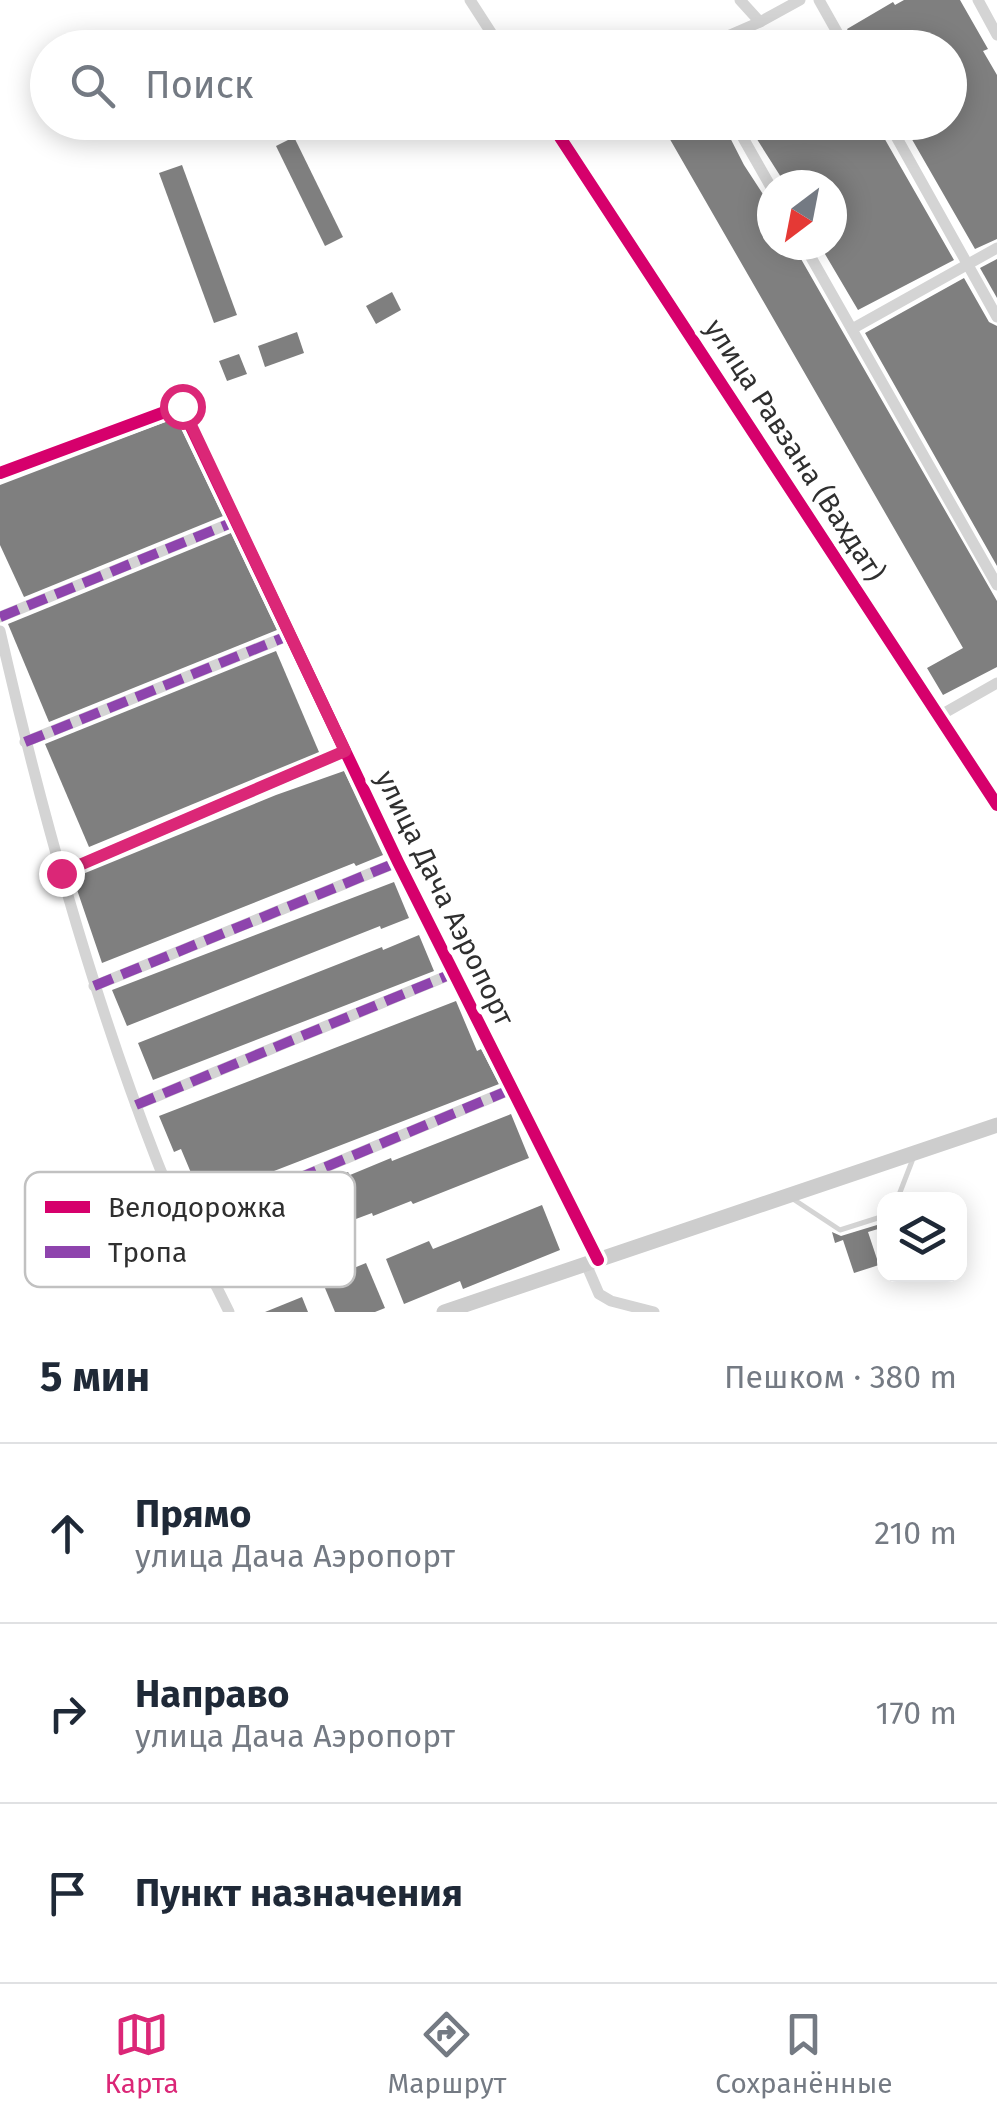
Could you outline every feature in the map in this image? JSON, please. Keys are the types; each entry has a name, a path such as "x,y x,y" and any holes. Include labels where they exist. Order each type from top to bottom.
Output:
{"main road":[{"path":"444,1312 997,1125"}],"street":[{"path":"470,0 489,30"},
{"path":"740,0 760,22"},
{"path":"742,30 800,0"},
{"path":"819,0 836,30"},
{"path":"978,0 997,35"},
{"name":"улица Равзана (Вахдат)","path":"562,140 997,806"},
{"path":"744,140 761,170"},
{"path":"898,140 997,317"},
{"path":"852,330 997,248"},
{"path":"812,260 997,585"},
{"name":"улица Дача Аэропорт","path":"0,474 182,406 398,862 512,1089 592,1262 599,1294 610,1301 654,1312"},
{"path":"0,617 236,521"},
{"path":"0,631 25,742 94,986 161,1172"},
{"path":"25,742 290,635"},
{"path":"940,716 997,683"},
{"name":"улица Дача Аэропорт","path":"61,873 345,751"},
{"name":"улица Дача Аэропорт","path":"94,986 398,862"},
{"name":"улица Дача Аэропорт","path":"136,1105 454,973"},
{"path":"314,1172 512,1089"},
{"path":"217,1287 229,1312"}],"lane":[{"path":"900,1192 915,1154"},
{"path":"786,1195 840,1230 877,1218"}],"building":[{"path":"904,0 960,0 988,49 983,51 997,75 997,239 975,249 912,140 967,140 967,30 847,29 893,2 895,5"},
{"path":"295,140 343,237 325,246 276,146"},
{"path":"670,140 731,140 757,185 757,260 802,260 997,601 997,667 943,695 927,668 963,648"},
{"path":"757,140 885,140 954,260 858,310 828,260 847,260 847,170 776,170"},
{"path":"182,165 237,315 214,323 159,173"},
{"path":"997,259 997,298 980,268"},
{"path":"964,278 989,322 997,326 997,566 865,333"},
{"path":"392,292 401,310 376,324 366,306"},
{"path":"297,332 304,353 265,367 258,346"},
{"path":"239,354 247,374 227,381 219,361"},
{"path":"176,418 223,516 24,597 0,545 0,485"},
{"path":"231,533 277,630 49,722 8,624"},
{"path":"276,651 319,752 89,847 45,744"},
{"path":"344,771 383,855 102,963 73,878"},
{"path":"394,882 409,918 127,1026 112,990"},
{"path":"419,935 434,971 153,1080 138,1043"},
{"path":"456,1001 477,1051 481,1049 499,1084 272,1172 191,1172 181,1149 174,1152 159,1116"},
{"path":"511,1114 529,1158 413,1204 411,1201 355,1219 355,1173 391,1158 392,1161"},
{"path":"542,1205 560,1250 463,1289 460,1281 404,1304 386,1259 429,1241 433,1249"},
{"path":"877,1225 877,1229 868,1232 877,1266 854,1273 843,1240 835,1243 832,1232 841,1236"},
{"path":"366,1263 385,1308 375,1312 335,1312 325,1287 355,1287 355,1268"},
{"path":"302,1297 308,1312 265,1312"}],"marked path":[{"path":"0,617 236,521"},
{"path":"25,742 290,635"},
{"path":"61,873 345,751"},
{"path":"94,986 398,862"},
{"path":"136,1105 454,973"},
{"path":"314,1172 512,1089"}],"cycle path":[{"path":"562,140 997,805"},
{"path":"0,473 181,406 398,862 598,1260"}],"route":[{"path":"61,873 345,751 182,406"}]}
